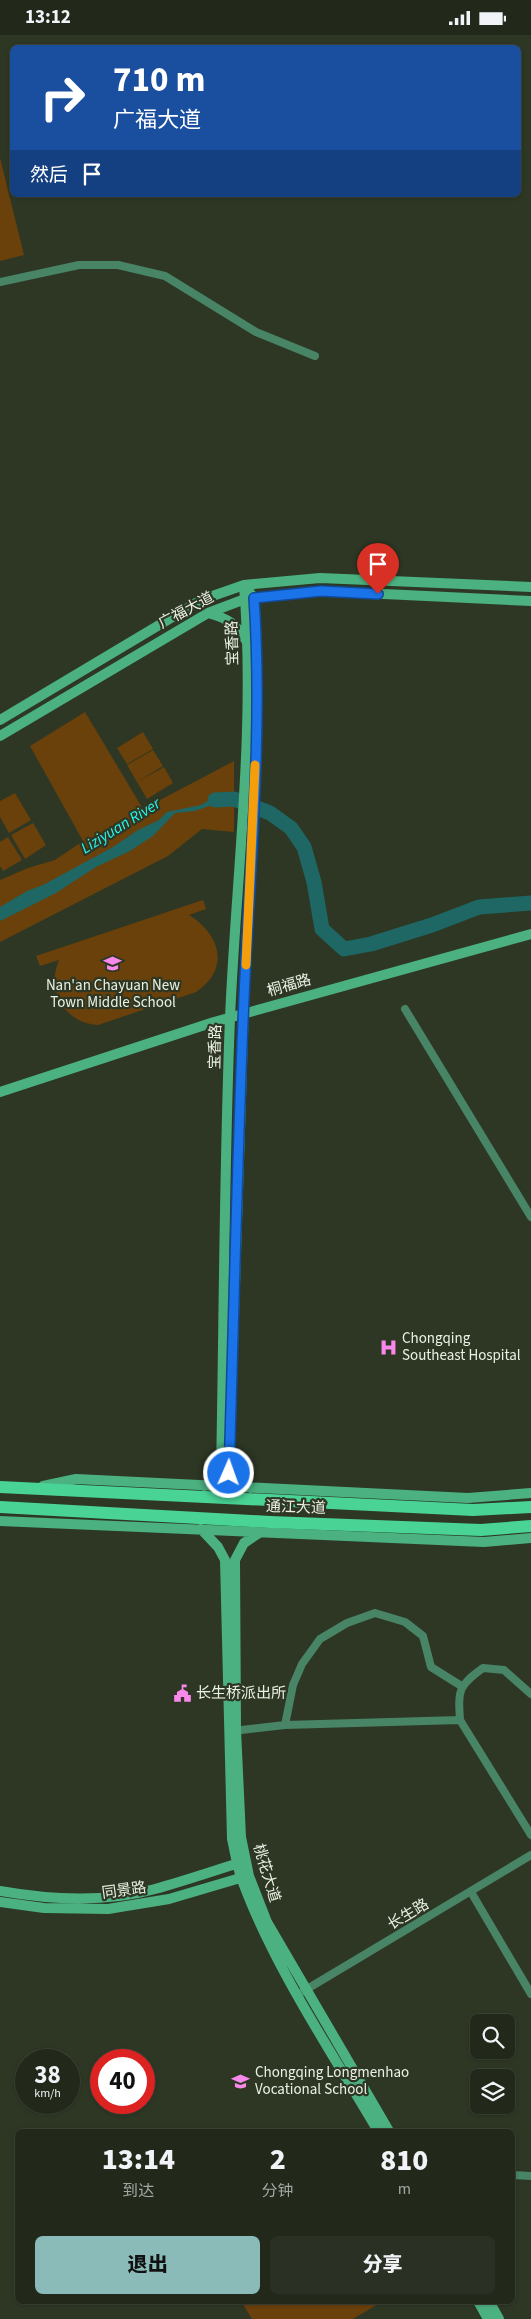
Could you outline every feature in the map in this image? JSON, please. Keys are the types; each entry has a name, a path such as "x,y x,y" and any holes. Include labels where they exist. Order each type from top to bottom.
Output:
{"main road":[{"name":"通江大道","path":"0,1487 474,1510 531,1507"},
{"name":"通江大道","path":"0,1507 206,1519 481,1530 531,1527"}],"street":[{"path":"0,282 78,265 118,265 165,275 256,332 315,357"},
{"name":"广福大道","path":"0,719 201,600 244,585 320,578 531,587"},
{"path":"244,585 250,599"},
{"name":"广福大道","path":"0,737 208,613 250,599 321,591 531,601"},
{"name":"宝香路","path":"225,1473 244,1014 247,851 244,777 250,599"},
{"name":"宝香路","path":"225,1473 230,1017 255,777 257,644 250,599"},
{"path":"208,613 233,622 248,645"},
{"name":"桐福路","path":"0,1092 230,1017 531,934"},
{"path":"405,1009 531,1217"},
{"path":"204,1486 225,1473 251,1488"},
{"name":"通江大道","path":"25,1489 76,1479 468,1498 531,1493"},
{"name":"通江大道","path":"0,1521 484,1542 531,1538"},
{"path":"201,1529 230,1560 244,1543 259,1533"},
{"name":"桃花大道","path":"230,1560 232,1731 242,1862 245,1877 302,1992 377,2129"},
{"path":"285,1725 293,1685 302,1664 320,1639 347,1623 375,1613 404,1622 423,1636 431,1667 463,1687"},
{"path":"531,1694 504,1670 483,1668 466,1679 458,1695 460,1720 531,1835"},
{"path":"232,1731 285,1725 460,1720"},
{"name":"长生路","path":"302,1992 531,1855"},
{"path":"0,1891 45,1898 94,1899 154,1889 242,1862"},
{"name":"同景路","path":"0,1902 44,1908 108,1909 169,1899 245,1877"},
{"path":"471,1892 531,1994"},
{"name":"桃花大道","path":"302,1992 388,2129"},
{"path":"515,2175 531,2176"},
{"path":"487,2313 499,2319"}],"shaded area":[{"path":"0,158 24,255 0,261"},
{"path":"85,712 143,809 234,761 234,832 202,829 168,856 0,942 0,880 28,868 55,860 83,841 30,746"},
{"path":"143,732 153,749 127,764 117,748"},
{"path":"153,750 163,766 137,782 127,765"},
{"path":"164,767 173,783 147,799 137,782"},
{"path":"15,793 31,820 9,833 0,817 0,801"},
{"path":"33,823 46,845 25,859 11,835"},
{"path":"8,837 22,860 3,871 0,866 0,842"},
{"path":"203,900 206,909 189,915 208,932 217,952 217,963 214,973 207,983 196,992 98,1025 86,1023 76,1018 61,1003 55,983 59,960 40,966 36,956"},
{"path":"243,2304 378,2304 353,2319 252,2319"}],"water":[{"path":"234,795 234,805 230,802 220,802 195,811 175,813 153,836 130,851 96,867 56,893 0,921 0,907 113,847 138,830 159,820 167,812 201,805 214,797"}],"waterway":[{"name":"Liziyuan River","path":"215,800 234,799 270,813 291,828 304,847 314,882 322,929 344,949 371,944 432,925 479,907 531,903"}],"slow traffic":[{"path":"246,965 255,765"}],"place":[{"name":"Nan'an Chayuan New Town Middle School","path":"113,964"},
{"name":"Chongqing Southeast Hospital","path":"388,1347"},
{"name":"长生桥派出所","path":"182,1693"},
{"name":"Chongqing Longmenhao Vocational School","path":"241,2081"}],"route":[{"path":"229,1473 244,1014 255,777 257,644 254,598 321,591 378,594"}]}
